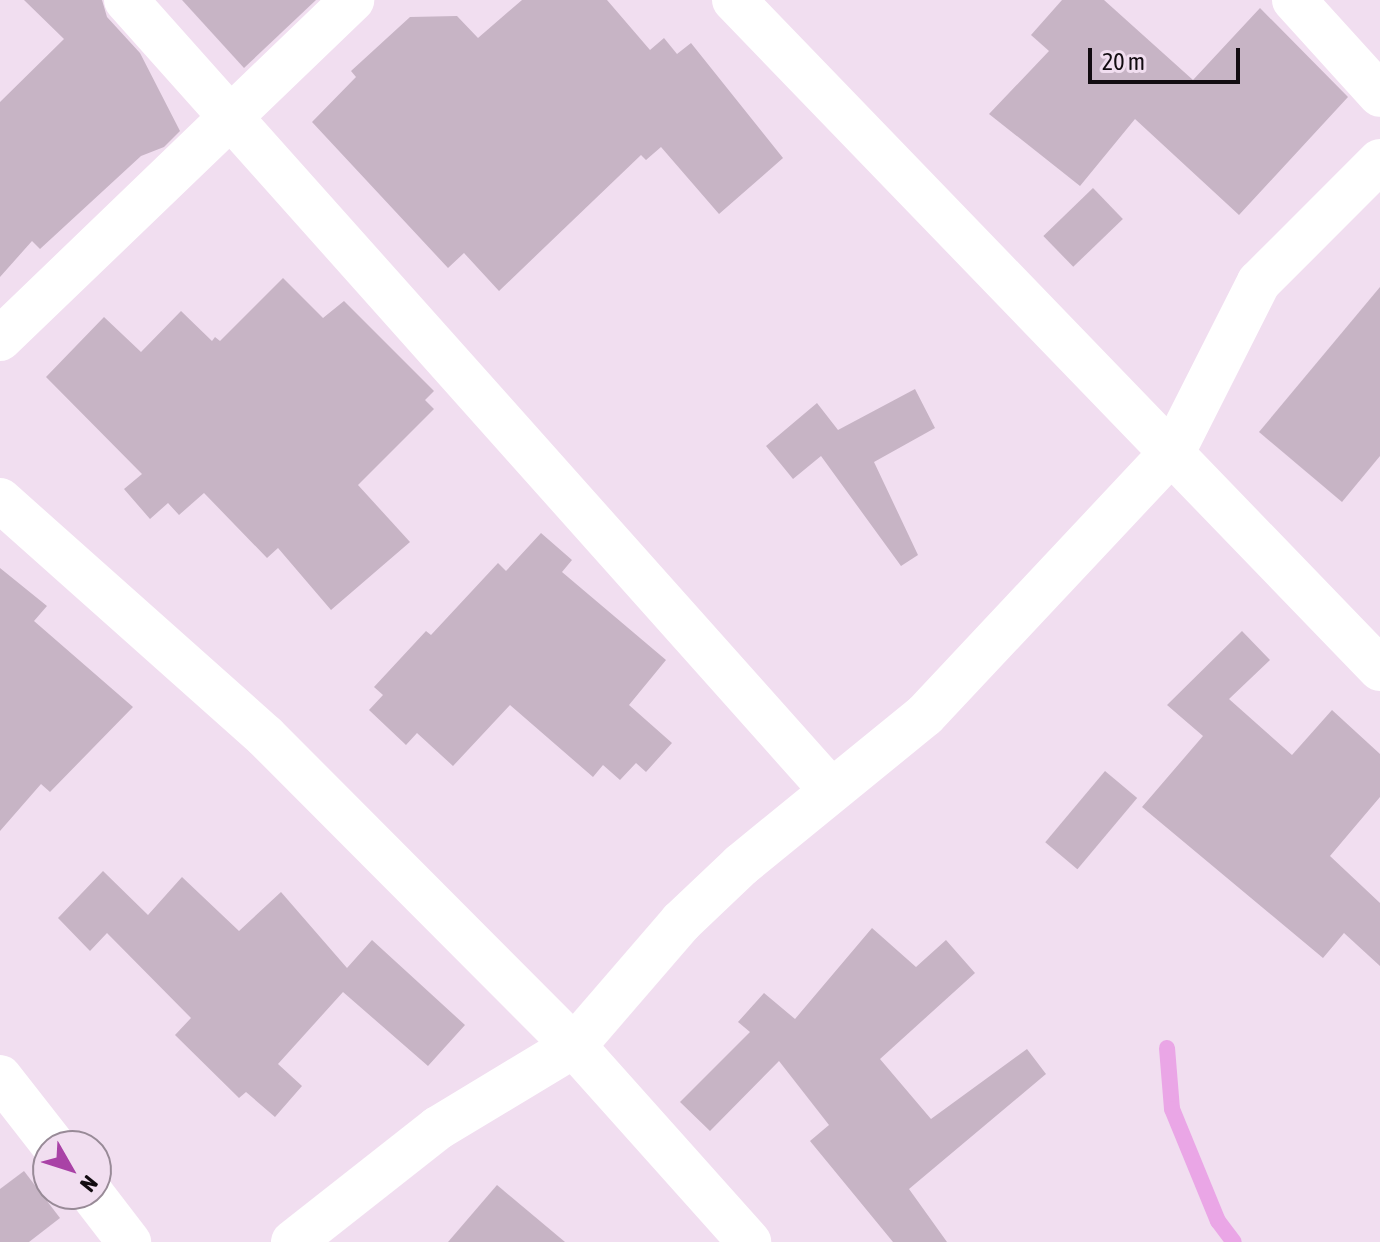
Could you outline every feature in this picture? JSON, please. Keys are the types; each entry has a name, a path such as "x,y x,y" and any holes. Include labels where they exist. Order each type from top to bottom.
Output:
{"street":[{"path":"126,0 829,788"},
{"path":"0,339 352,0"},
{"path":"734,0 1174,450 1380,669"},
{"path":"1294,0 1380,95"},
{"path":"293,1242 438,1128 574,1046 681,922 829,788 925,715 1174,450 1259,282 1380,161"},
{"path":"0,500 265,736 574,1046 749,1242"},
{"path":"0,1077 41,1130"},
{"path":"104,1210 129,1242"}],"building":[{"path":"24,0 102,0 107,17 140,53 180,131 164,147 141,156 40,249 32,241 0,277 0,102 64,39"},
{"path":"182,0 316,0 244,68"},
{"path":"522,0 607,0 650,50 664,38 677,54 691,43 783,158 719,214 661,147 646,160 641,155 499,291 464,253 448,268 312,122 356,77 351,71 410,17 457,16 478,38"},
{"path":"1062,0 1104,0 1193,80 1260,8 1348,97 1239,215 1135,119 1080,186 989,114 1049,51 1031,35"},
{"path":"1093,188 1123,219 1073,267 1043,236"},
{"path":"283,278 323,318 344,301 434,391 425,400 434,409 358,485 410,542 331,610 278,548 267,558 204,493 179,515 168,503 150,519 124,489 142,474 46,377 104,317 141,352 181,311 212,341 215,337 220,341"},
{"path":"1380,287 1380,456 1342,502 1259,432"},
{"path":"915,389 935,428 874,462 918,555 901,566 821,456 793,479 766,446 817,403 838,430"},
{"path":"541,533 572,560 562,572 666,660 629,705 672,743 646,772 636,763 620,780 603,765 593,777 510,705 453,766 417,733 406,745 369,710 383,695 374,687 426,631 431,635 498,563 506,571"},
{"path":"0,568 47,606 34,621 133,707 50,792 41,784 0,831"},
{"path":"1242,631 1270,660 1229,699 1292,755 1332,710 1380,754 1380,797 1330,856 1380,903 1380,966 1344,933 1323,958 1142,807 1203,736 1167,705"},
{"path":"1105,771 1137,798 1077,869 1045,842"},
{"path":"103,871 148,915 182,877 239,931 281,892 347,968 372,940 465,1025 428,1066 343,992 278,1064 302,1086 275,1117 246,1092 239,1098 175,1035 191,1018 107,933 90,951 58,918"},
{"path":"872,928 916,967 946,940 975,973 880,1059 931,1119 1027,1049 1046,1074 909,1189 947,1242 893,1242 810,1141 829,1125 779,1061 710,1131 680,1102 750,1032 738,1022 764,993 795,1019"},
{"path":"24,1171 32,1181 32,1210 54,1210 60,1218 29,1242 0,1242 0,1189"},
{"path":"497,1185 565,1242 448,1242"}],"waterway":[{"path":"1167,1048 1172,1109 1218,1221 1234,1242"}]}
